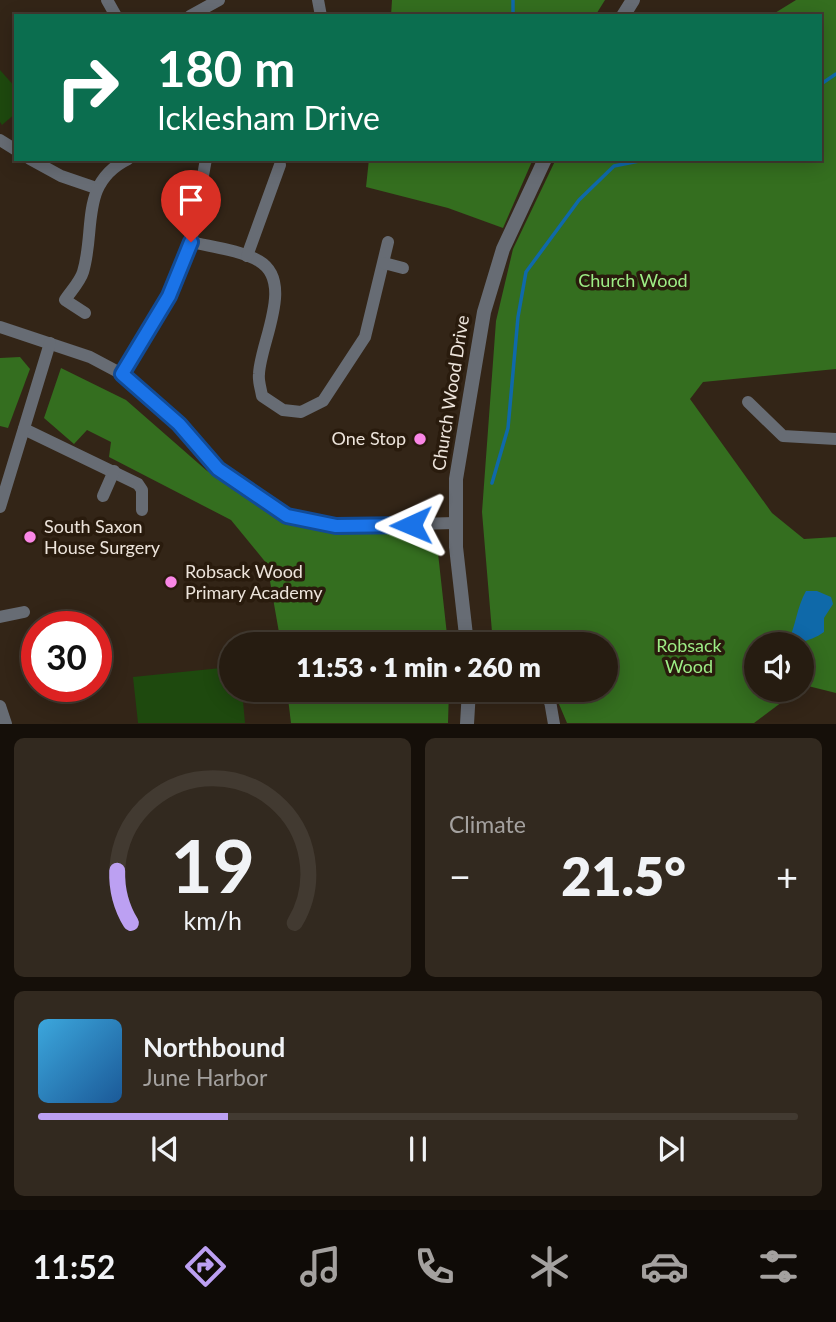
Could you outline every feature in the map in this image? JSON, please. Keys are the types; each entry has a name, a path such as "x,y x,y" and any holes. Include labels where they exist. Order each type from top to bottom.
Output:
{"street":[{"path":"198,10 219,0"},
{"path":"34,161 61,176 96,188"},
{"path":"85,313 61,305 82,274 96,188 113,166 124,161"},
{"path":"122,374 169,296 191,242 202,161"},
{"name":"Church Wood Drive","path":"465,632 458,573 456,480 484,312 503,249 544,161"},
{"path":"247,256 280,165"},
{"path":"191,242 247,256 261,262 272,274 276,295 258,375 262,396 283,410 301,412 323,401 365,337 388,242"},
{"path":"384,263 403,268"},
{"path":"0,327 90,357 122,374 179,424 218,469 287,516 336,526 455,523"},
{"path":"0,507 50,343"},
{"path":"748,402 783,436 828,443"},
{"path":"24,429 138,484 142,490 142,510"},
{"path":"103,496 114,471"},
{"path":"0,617 21,613"},
{"path":"467,723 468,702"},
{"path":"550,702 554,723"},
{"path":"0,706 6,723"}],"green space":[{"path":"392,0 605,0 596,14 391,14"},
{"name":"Church Wood","path":"796,0 836,0 836,369 703,382 690,399 772,513 804,539 836,537 836,693 814,688 814,632 744,632 744,702 782,702 754,723 567,723 558,702 618,702 618,632 492,632 482,512 496,321 513,249 555,161 822,161 822,14 773,14"},
{"path":"0,70 14,86 14,115 2,125"},
{"path":"369,161 532,161 503,228 448,208 366,187"},
{"path":"20,357 30,369 8,428 0,426 0,358"},
{"path":"61,368 126,400 206,470 284,524 341,534 390,533 421,541 438,553 447,632 279,632 267,564 231,520 109,457 111,442 87,430 74,444 44,418"},
{"path":"219,668 219,702 243,702 245,723 138,723 133,677"},
{"path":"288,702 449,702 448,723 291,723"}],"water":[{"path":"806,591 817,591 831,597 833,604 824,618 824,632 818,636 814,638 814,632 792,632"}],"waterway":[{"path":"513,0 513,14"},
{"path":"822,83 836,74"},
{"path":"492,483 508,428 518,317 526,272 579,200 614,166 639,161"}],"place":[{"name":"One Stop","path":"420,439"},
{"name":"South Saxon House Surgery","path":"30,537"},
{"name":"Robsack Wood Primary Academy","path":"171,582"}],"route":[{"path":"191,242 169,296 122,374 179,424 218,469 287,516 336,526 411,525"}],"park label":[{"name":"Robsack Wood","path":"689,656"}]}
